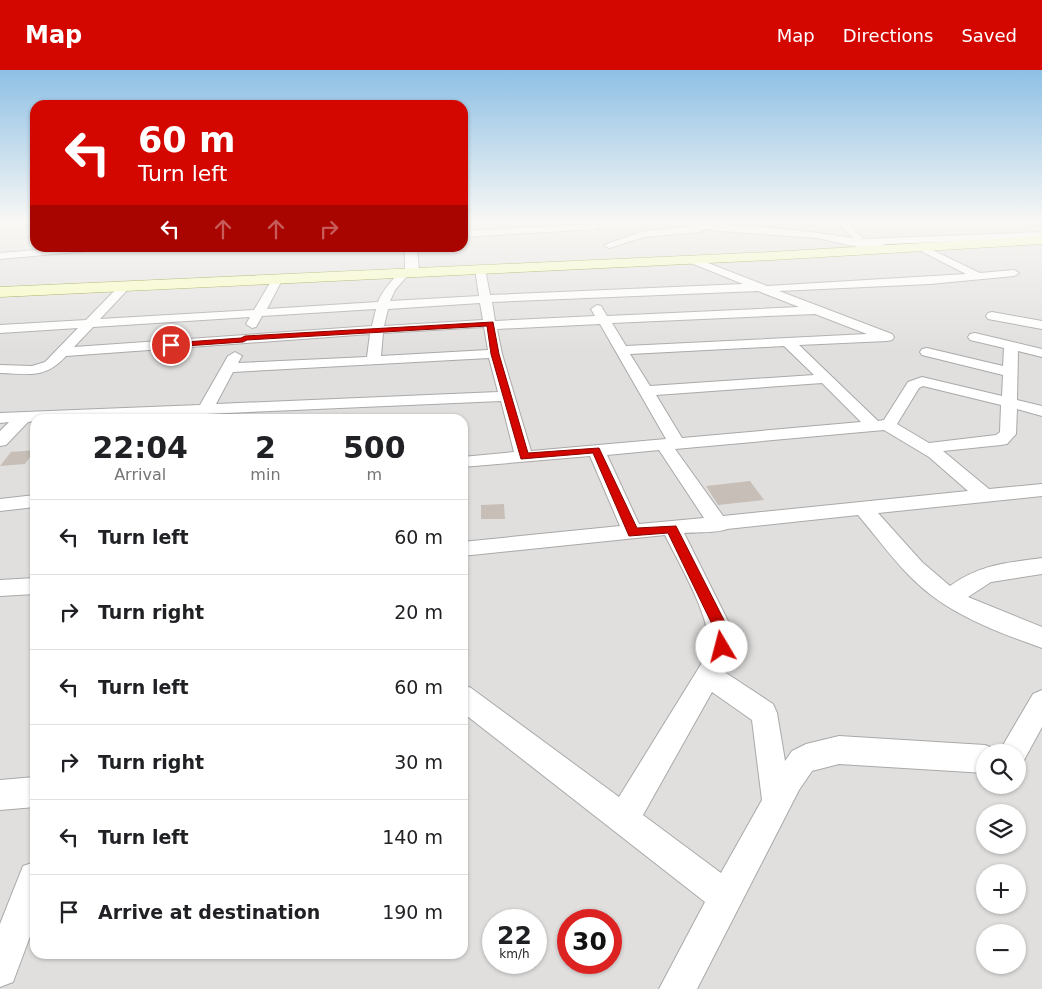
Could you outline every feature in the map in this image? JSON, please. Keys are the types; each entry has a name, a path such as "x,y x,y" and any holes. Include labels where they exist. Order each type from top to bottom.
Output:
{"main road":[{"path":"0,292 544,266"}],"street":[{"path":"373,360 383,306 390,288 408,271 409,266"},
{"path":"621,350 887,337 707,266"},
{"path":"958,266 978,276"},
{"path":"480,269 495,354 524,457"},
{"path":"0,330 485,299 930,281 1014,273"},
{"path":"205,409 278,278"},
{"path":"0,369 39,369 54,362 126,285"},
{"path":"588,295 646,391 670,443 719,524"},
{"path":"64,352 379,330 602,318 816,310"},
{"path":"992,316 1042,325"},
{"path":"975,338 1042,353"},
{"path":"789,342 824,379 881,426 927,448 985,496"},
{"path":"927,448 992,442 1005,438 1008,434 1010,405 1009,372 1011,346"},
{"path":"228,368 495,354"},
{"path":"922,382 926,357 1009,372"},
{"path":"646,391 824,379"},
{"path":"468,462 881,426 890,423 913,385 922,382 1010,405 1042,411"},
{"path":"181,414 205,409 506,396"},
{"path":"0,441 23,417"},
{"path":"0,418 30,417"},
{"path":"596,450 633,533"},
{"path":"468,548 1042,490"},
{"path":"0,505 30,502"},
{"path":"863,509 912,564 950,597 978,612 1042,638"},
{"path":"624,818 720,656 722,632 672,529"},
{"path":"950,597 976,578 988,574 1042,566"},
{"path":"0,588 30,586"},
{"path":"708,675 764,714 776,802"},
{"path":"468,701 726,897"},
{"path":"1018,744 1042,702"},
{"path":"677,989 776,802 802,761 816,754 838,750 976,758"},
{"path":"0,795 30,792"},
{"path":"0,968 30,891"}],"shaded area":[{"path":"0,266 1042,266 1042,989 0,989"}],"building":[{"path":"30,450 30,457 25,464 0,466 11,452"},
{"path":"750,481 764,500 718,505 706,486"},
{"path":"504,504 505,519 481,519 481,505"}],"route":[{"path":"171,345 243,340 245,338 490,323 495,354 524,457 596,450 633,533 672,529 718,622 722,632 722,647"}]}
